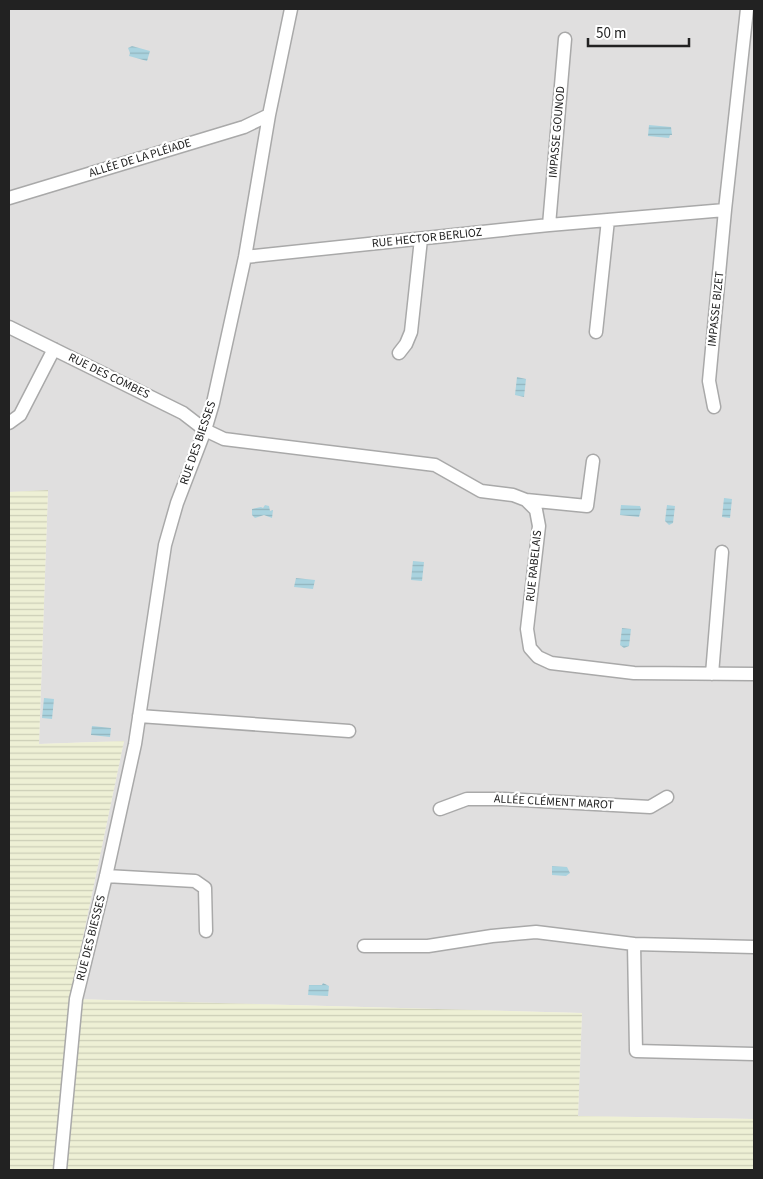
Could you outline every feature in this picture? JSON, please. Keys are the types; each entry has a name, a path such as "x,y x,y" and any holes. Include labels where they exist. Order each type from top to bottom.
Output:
{"street":[{"name":"RUE DES BIESSES","path":"60,1170 76,999 106,876 135,744 170,524 205,430 213,403 245,257 269,115 292,9"},
{"path":"725,210 747,9"},
{"name":"IMPASSE GOUNOD","path":"549,225 565,40"},
{"name":"ALLÉE DE LA PLÉIADE","path":"9,198 244,127 269,115"},
{"name":"RUE HECTOR BERLIOZ","path":"245,257 549,225 725,210"},
{"name":"IMPASSE BIZET","path":"714,408 709,381 725,210"},
{"path":"596,332 608,220"},
{"path":"399,353 406,344 411,332 421,239"},
{"name":"RUE DES COMBES","path":"9,327 183,413 205,430"},
{"path":"9,423 20,415 54,349"},
{"path":"205,430 224,439 435,465 481,491 513,495 526,500 587,506 593,460"},
{"name":"RUE RABELAIS","path":"526,500 536,510 539,526 527,629 530,648 538,657 551,662 634,673 754,674"},
{"path":"712,674 722,552"},
{"path":"139,716 349,731"},
{"name":"ALLÉE CLÉMENT MAROT","path":"440,809 467,799 504,799 650,807 667,797"},
{"path":"106,876 195,881 205,888 206,932"},
{"path":"364,946 428,946 492,936 536,932 634,944 754,947"},
{"path":"634,944 636,1051 754,1054"}],"shaded area":[{"path":"9,9 754,9 754,1119 578,1116 582,1013 70,999 124,741 39,744 48,490 9,492"}],"green space":[{"path":"48,490 39,744 124,741 70,999 582,1013 578,1116 754,1119 754,1170 9,1170 9,492"}],"water":[{"path":"132,46 150,51 147,61 129,56 128,48"},
{"path":"649,125 671,127 672,135 669,138 648,136"},
{"path":"517,377 526,379 524,397 515,395"},
{"path":"724,498 732,499 730,518 722,517"},
{"path":"265,505 269,506 270,511 273,510 272,518 264,515 255,518 252,515 252,509 263,508"},
{"path":"621,505 640,506 639,517 620,515"},
{"path":"667,505 675,506 673,523 669,525 665,521"},
{"path":"413,561 424,562 422,581 411,580"},
{"path":"296,578 315,580 313,589 294,587"},
{"path":"622,628 631,629 629,646 624,648 620,645"},
{"path":"44,698 54,699 52,719 42,718"},
{"path":"92,726 111,728 110,737 91,735"},
{"path":"552,866 567,867 570,873 566,876 552,875"},
{"path":"323,983 329,986 328,996 308,995 309,985 322,985"}]}
